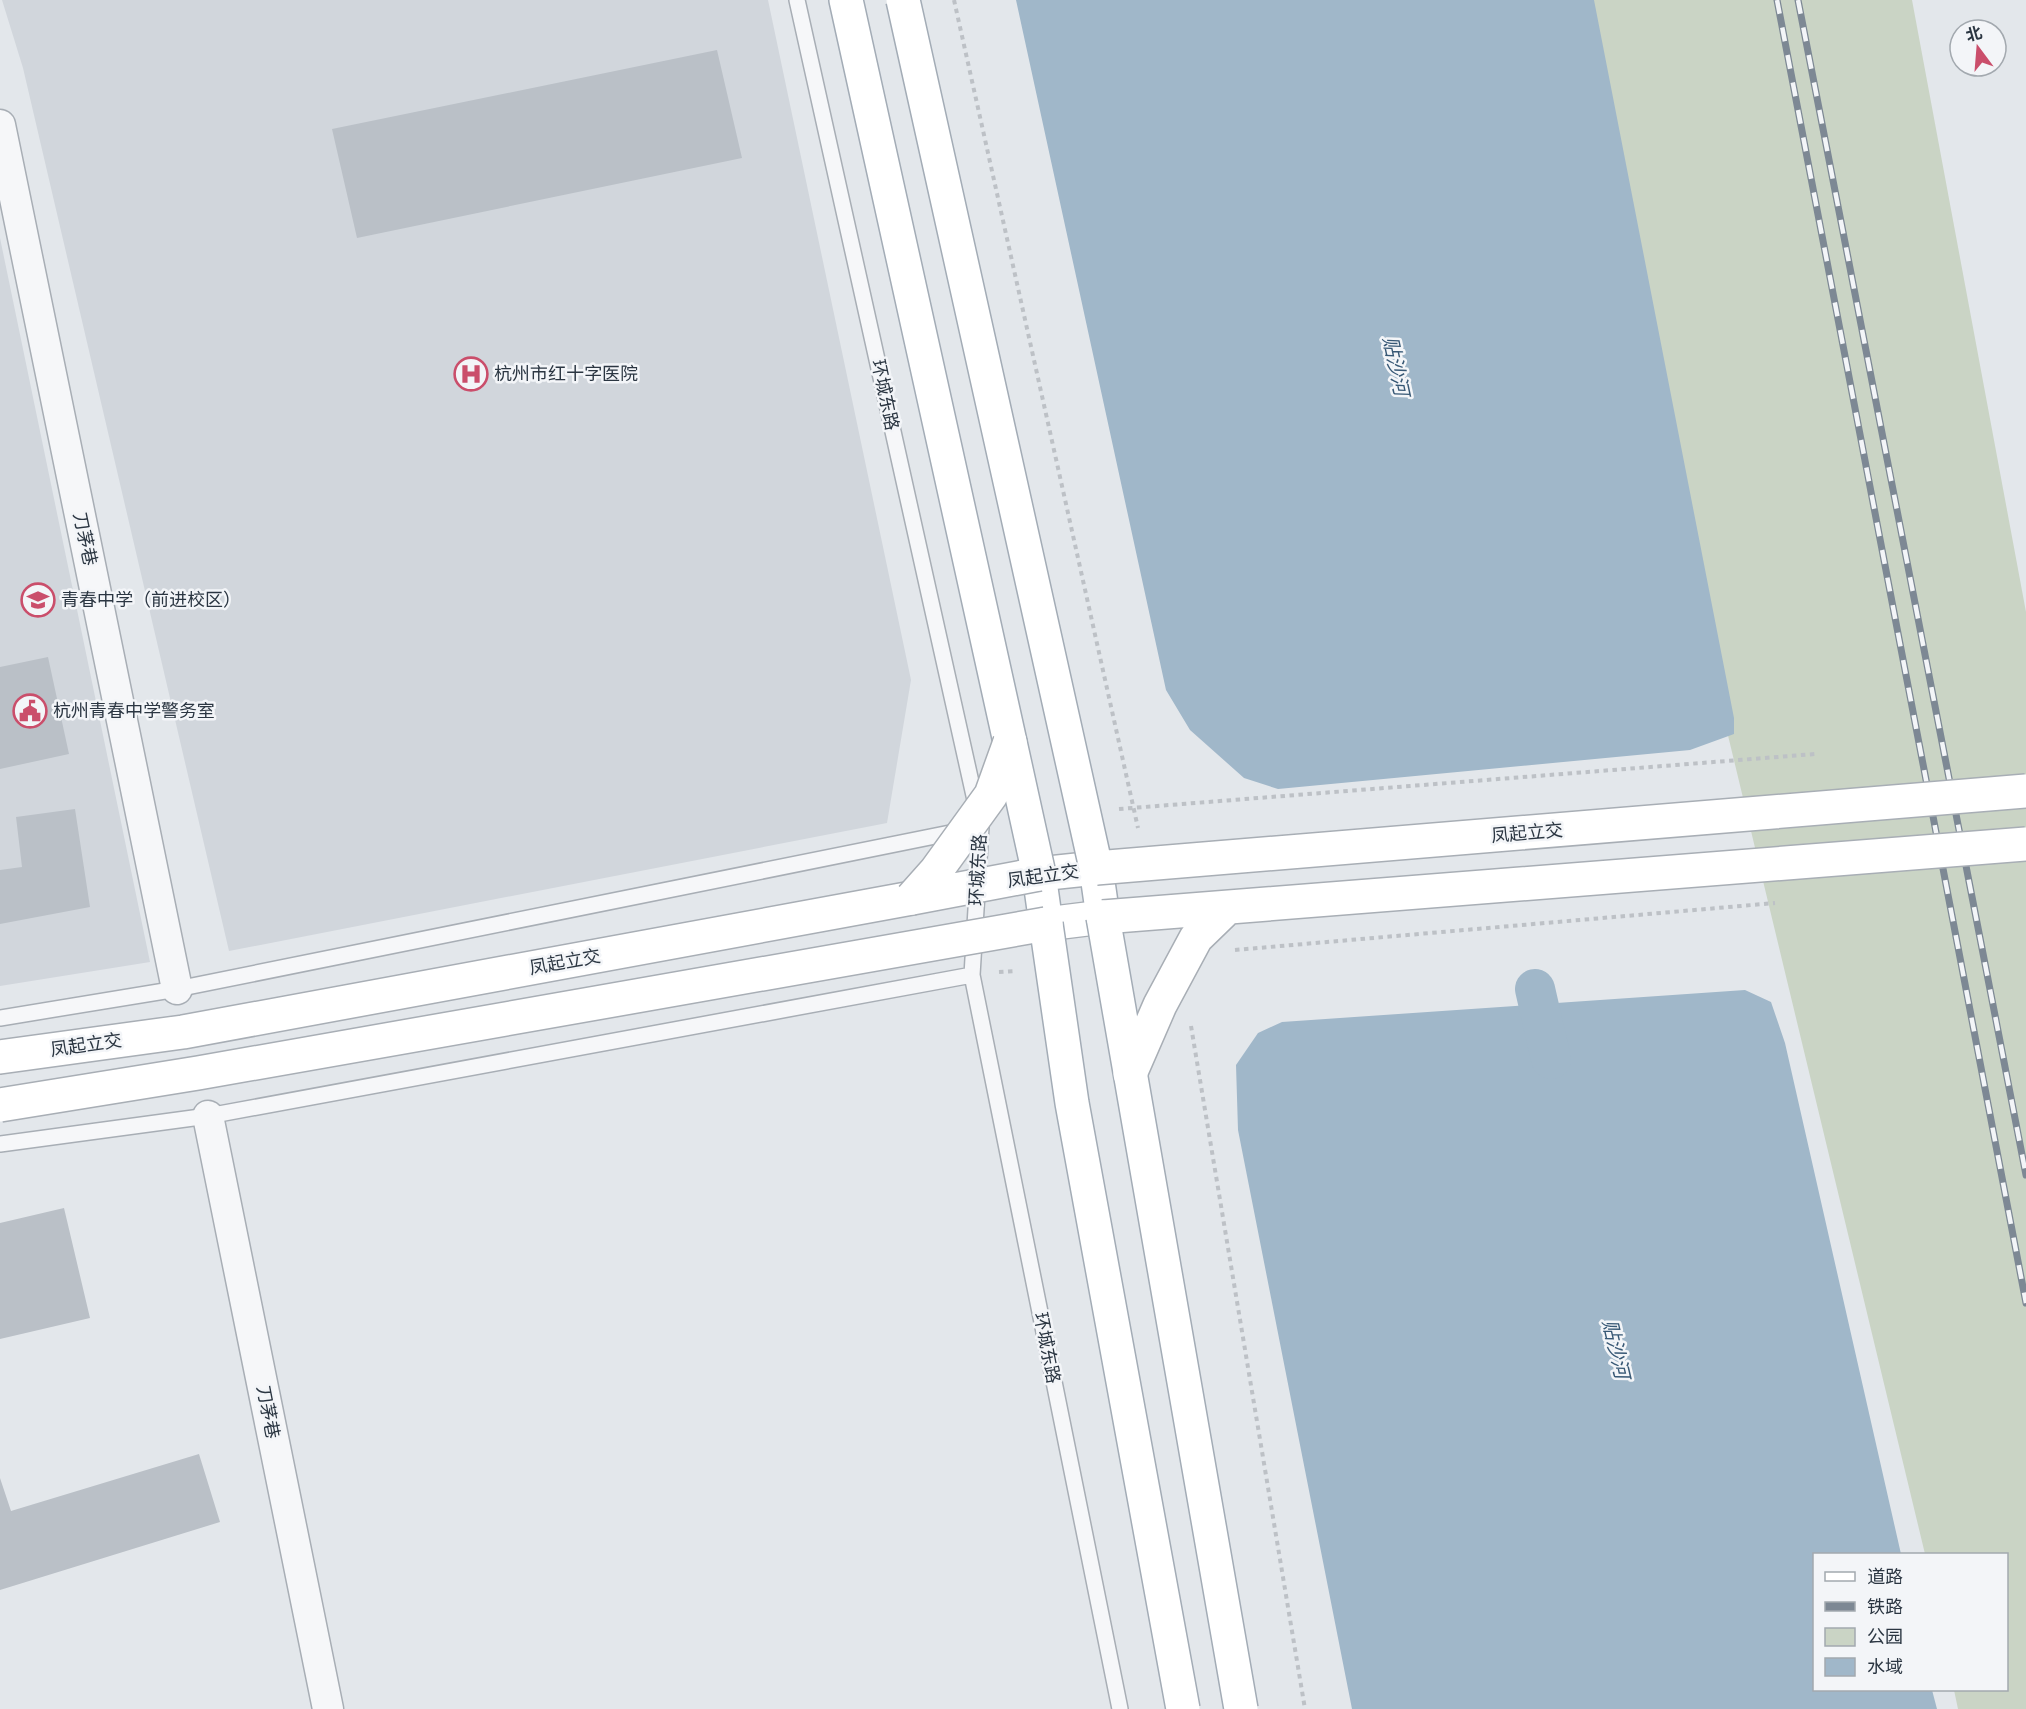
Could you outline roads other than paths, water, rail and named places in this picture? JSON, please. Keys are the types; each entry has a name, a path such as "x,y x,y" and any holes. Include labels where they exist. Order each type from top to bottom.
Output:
{"main road":[{"path":"846,0 1039,874 1072,1103 1183,1709"},
{"path":"903,0 1096,868 1241,1709"},
{"path":"912,898 936,871 991,795 1010,742"},
{"name":"凤起立交","path":"0,1057 183,1032 1039,874 2026,791"},
{"path":"0,1105 198,1074 1046,924 1103,917 2026,844"},
{"path":"1130,1074 1160,1005 1196,938 1228,907"}],"street":[{"name":"刀茅巷","path":"0,125 177,989"},
{"name":"刀茅巷","path":"208,1116 328,1709"}],"lane":[{"name":"环城东路","path":"797,0 981,827 972,975 1120,1709"},
{"path":"0,1018 177,989 981,827"},
{"path":"0,1144 208,1116 972,975"}],"water":[{"path":"1016,0 1594,0 1734,718 1734,734 1690,750 1278,789 1244,778 1190,730 1166,690"},
{"path":"1745,990 1771,1002 1785,1043 1901,1553 1813,1553 1813,1691 1932,1691 1937,1709 1352,1709 1238,1130 1236,1065 1258,1033 1282,1022"}],"waterway":[{"name":"贴沙河","path":"1535,989 1551,1059"}],"railway":[{"path":"1777,0 2026,1303"},
{"path":"1798,0 2026,1175"}],"place":[{"name":"杭州市红十字医院","path":"471,374"},
{"name":"青春中学（前进校区）","path":"38,600"},
{"name":"杭州青春中学警务室","path":"30,711"}]}
